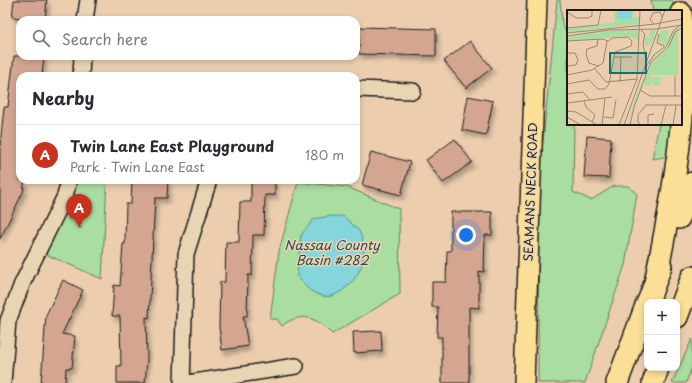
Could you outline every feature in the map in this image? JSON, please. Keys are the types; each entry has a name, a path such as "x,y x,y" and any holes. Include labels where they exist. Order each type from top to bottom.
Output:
{"highway":[{"path":"677,0 680,10"},
{"path":"656,278 683,145 688,107 689,68 685,29 682,16"},
{"path":"648,299 692,183"},
{"path":"680,309 690,282"},
{"path":"618,383 644,311"},
{"path":"653,383 657,371"}],"main road":[{"name":"SEAMANS NECK ROAD","path":"524,383 537,0"}],"street":[{"path":"86,16 88,0"},
{"path":"81,72 82,60"},
{"path":"360,89 413,91"},
{"path":"3,383 8,321 22,284 65,196 68,184"},
{"path":"182,383 186,254 208,184"},
{"path":"188,383 296,366"}],"path":[{"path":"80,228 82,208"}],"green space":[{"path":"557,0 560,0 562,24 567,34 567,125 574,125 573,192 591,200 614,186 628,186 637,194 625,265 585,383 538,383 539,181"},
{"path":"651,0 672,0 675,10 653,10"},
{"path":"659,125 677,125 671,156 652,159"},
{"path":"71,184 107,184 102,279 41,252"},
{"path":"297,184 318,184 347,187 399,209 400,294 332,334 320,323 302,317 289,321 282,326 277,319 270,319 279,251"},
{"path":"692,339 692,367 686,383 672,383 677,371 680,371 680,365"}],"water":[{"name":"Nassau County Basin #282","path":"331,216 343,216 356,227 362,239 364,257 358,273 347,287 332,296 326,296 311,291 297,276 301,235 314,219"}],"building":[{"path":"14,0 47,0 45,16 12,17"},
{"path":"360,27 436,29 436,56 360,54"},
{"path":"470,41 492,68 466,88 444,61"},
{"path":"14,56 16,56 16,60 44,60 42,72 16,72 16,184 24,184 23,192 0,239 0,146 4,107 8,107"},
{"path":"468,96 493,101 486,135 462,130"},
{"path":"587,136 611,138 609,178 584,177"},
{"path":"455,139 472,162 443,183 426,160"},
{"path":"371,152 410,162 401,195 362,185"},
{"path":"132,184 168,184 167,198 155,198 149,318 146,317 147,360 145,383 117,383 117,366 121,366 120,316 112,316 114,285 120,286 123,244 125,244 126,204 131,204"},
{"path":"251,184 275,184 275,195 265,195 264,235 253,235 252,275 248,275 247,316 243,316 248,346 222,350 219,327 220,282 225,282 226,242 239,242 240,202 251,202"},
{"path":"451,212 492,212 492,235 485,235 484,272 479,271 479,308 469,307 469,383 442,383 442,337 437,337 438,307 432,307 432,282 446,282 447,251 451,251"},
{"path":"63,280 83,290 62,334 75,336 72,368 66,368 65,383 41,383 46,315"},
{"path":"381,331 382,351 354,353 353,332"}],"place":[{"name":"Twin Lane East Playground","path":"79,227"}]}
